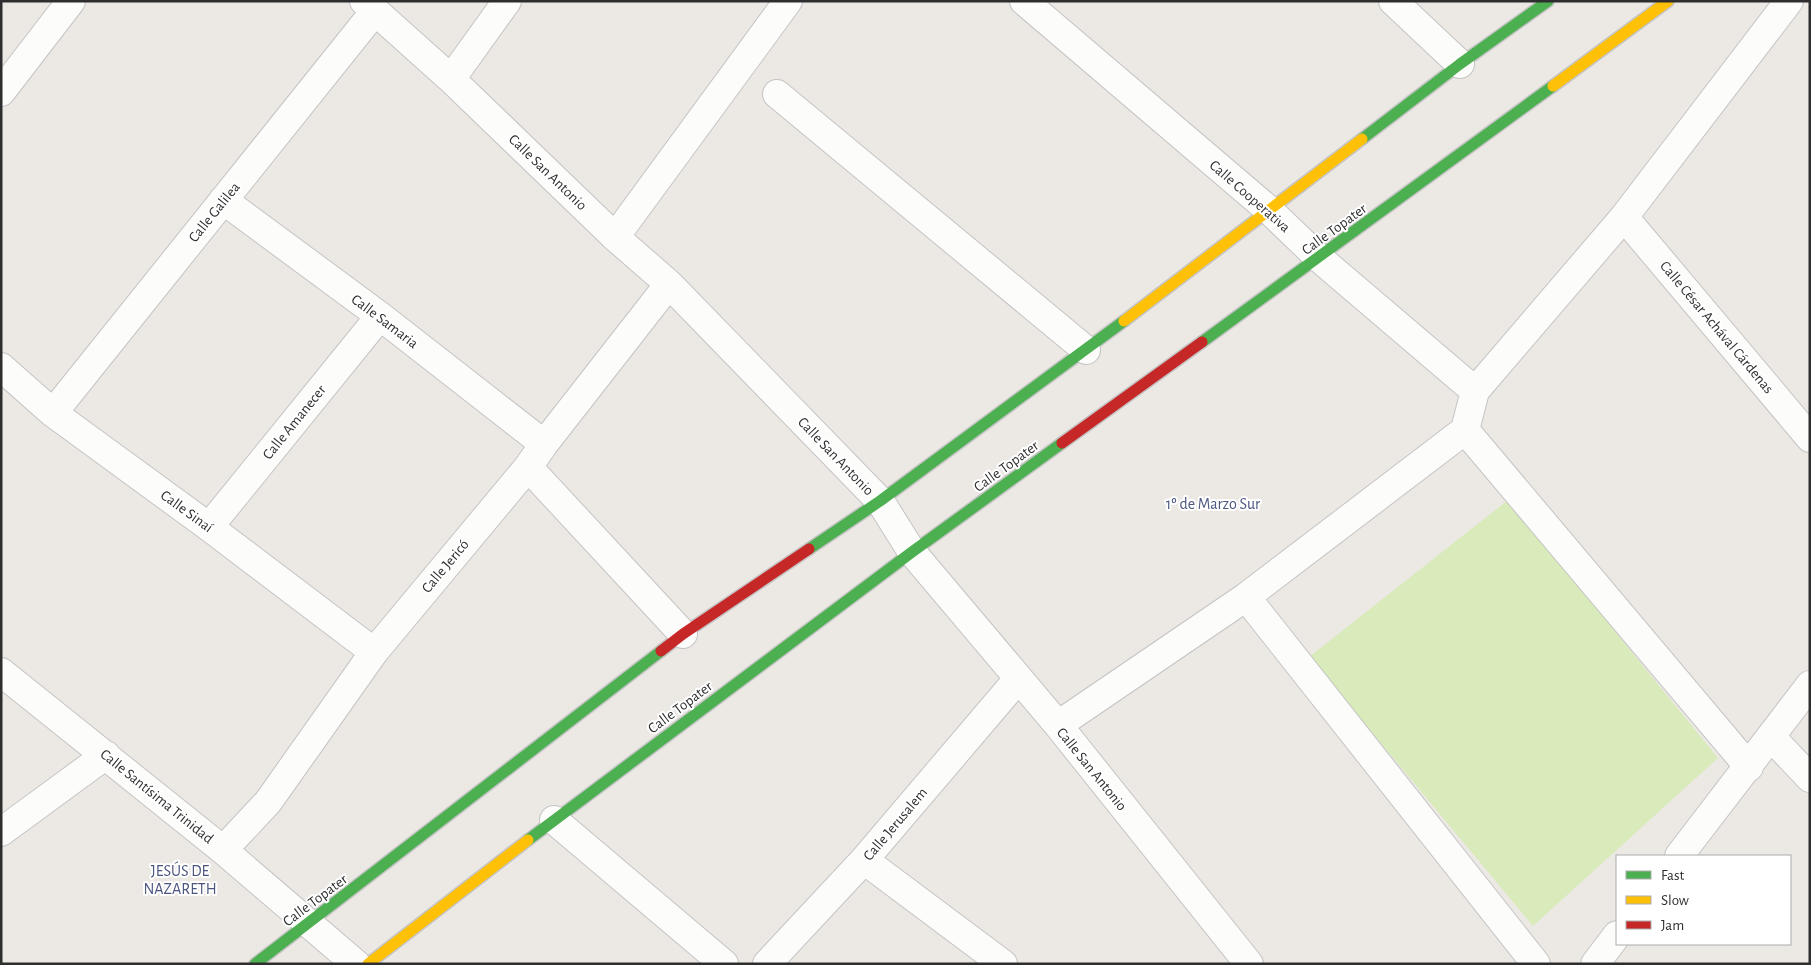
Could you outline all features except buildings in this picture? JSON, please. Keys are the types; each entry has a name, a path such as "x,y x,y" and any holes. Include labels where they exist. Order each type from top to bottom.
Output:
{"street":[{"path":"1,92 71,1"},
{"path":"452,79 507,1"},
{"path":"615,237 788,1"},
{"name":"Calle Cooperativa","path":"1024,1 1269,210 1319,258 1476,391"},
{"path":"1393,1 1460,64"},
{"name":"Calle Topater","path":"255,964 683,634 880,501 1086,350 1460,64 1548,1"},
{"name":"Calle Topater","path":"368,964 554,820 912,552 1319,258 1668,1"},
{"path":"1058,725 1246,597 1465,430 1476,391 1624,217 1788,1"},
{"name":"Calle San Antonio","path":"370,6 452,79 615,237 669,284 880,501 912,552 1058,725 1249,964"},
{"name":"Calle Galilea","path":"54,413 223,200 370,6"},
{"path":"777,94 1086,350"},
{"name":"Calle Samaria","path":"223,200 380,316 544,444"},
{"name":"Calle César Achával Cárdenas","path":"1624,217 1807,428"},
{"name":"Calle Jericó","path":"223,850 268,802 374,652 528,467 669,284"},
{"name":"Calle Amanecer","path":"210,528 380,316"},
{"name":"Calle Sinaí","path":"1,367 54,413 374,652"},
{"path":"1465,430 1749,767"},
{"path":"528,467 683,634"},
{"path":"1246,597 1536,964"},
{"name":"Calle Santísima Trinidad","path":"1,672 223,850 356,964"},
{"name":"Calle Jerusalem","path":"767,964 864,860 1018,679"},
{"path":"1680,855 1810,685"},
{"path":"1771,737 1810,778"},
{"path":"1,832 106,755"},
{"path":"554,820 724,964"},
{"path":"864,860 1003,964"},
{"path":"1595,964 1616,936"}],"green space":[{"path":"1508,500 1718,758 1533,926 1309,657"}],"traffic: fast":[{"path":"1362,139 1460,64 1548,1"},
{"path":"1202,342 1553,86"},
{"path":"809,549 880,501 1124,321"},
{"path":"528,840 912,552 1062,443"},
{"path":"255,964 661,651"}],"traffic: slow":[{"path":"1553,86 1668,1"},
{"path":"1124,321 1362,139"},
{"path":"368,964 528,840"}],"traffic: jam":[{"path":"1062,443 1202,342"},
{"path":"661,651 683,634 809,549"}],"district":[{"name":"1º de Marzo Sur","path":"1213,503"},
{"name":"JESÚS DE NAZARETH","path":"180,879"}]}
